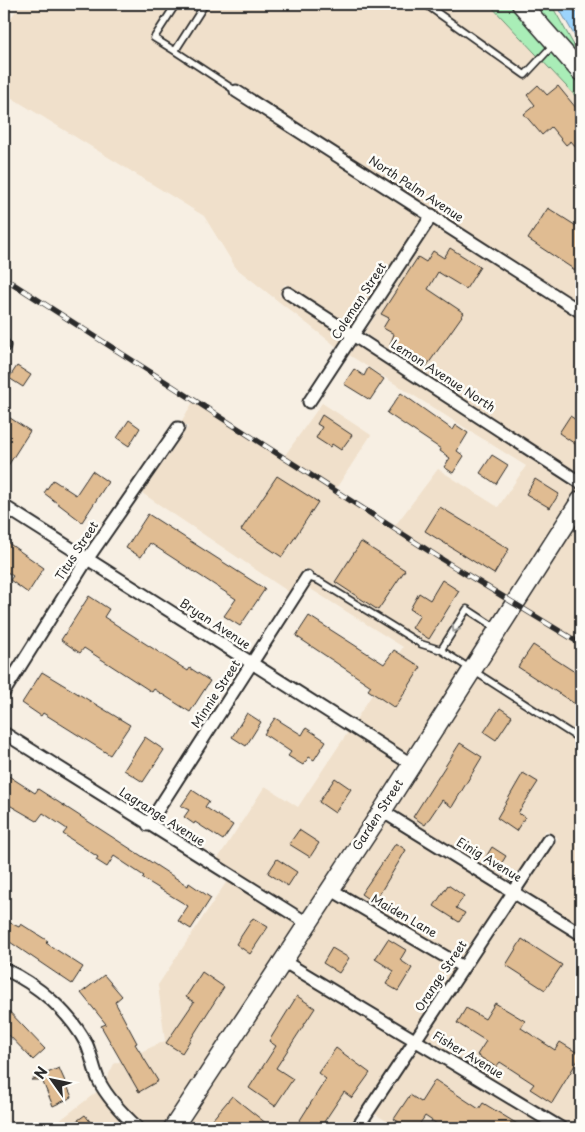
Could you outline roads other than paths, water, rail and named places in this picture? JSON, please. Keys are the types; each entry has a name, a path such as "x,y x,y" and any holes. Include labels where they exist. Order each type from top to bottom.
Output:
{"main road":[{"path":"521,4 581,72"},
{"name":"Garden Street","path":"173,1128 307,922 382,811 581,500"}],"street":[{"name":"North Palm Avenue","path":"236,91 581,312"},
{"name":"Coleman Street","path":"309,402 432,215"},
{"name":"Lemon Avenue North","path":"288,293 581,483"},
{"name":"Titus Street","path":"4,692 88,558 178,428"},
{"name":"Bryan Avenue","path":"4,506 411,764"},
{"name":"Minnie Street","path":"148,825 307,577"},
{"name":"Lagrange Avenue","path":"4,733 148,825 307,922"},
{"name":"Einig Avenue","path":"382,811 515,891 581,934"},
{"name":"Orange Street","path":"357,1128 548,840"},
{"name":"Maiden Lane","path":"330,889 464,967"},
{"name":"Fisher Avenue","path":"283,961 562,1128"},
{"path":"4,969 42,992 62,1009 86,1045 100,1082 122,1113 138,1128"}],"lane":[{"path":"176,4 154,38 236,91"},
{"path":"174,51 205,4"},
{"path":"429,4 428,6 525,75 556,42"},
{"path":"307,577 319,581 420,644 441,650 581,740"},
{"path":"441,650 467,609 498,629"}],"water":[{"path":"557,5 581,13 581,47"}],"railway":[{"path":"4,278 443,560 581,644"}]}
